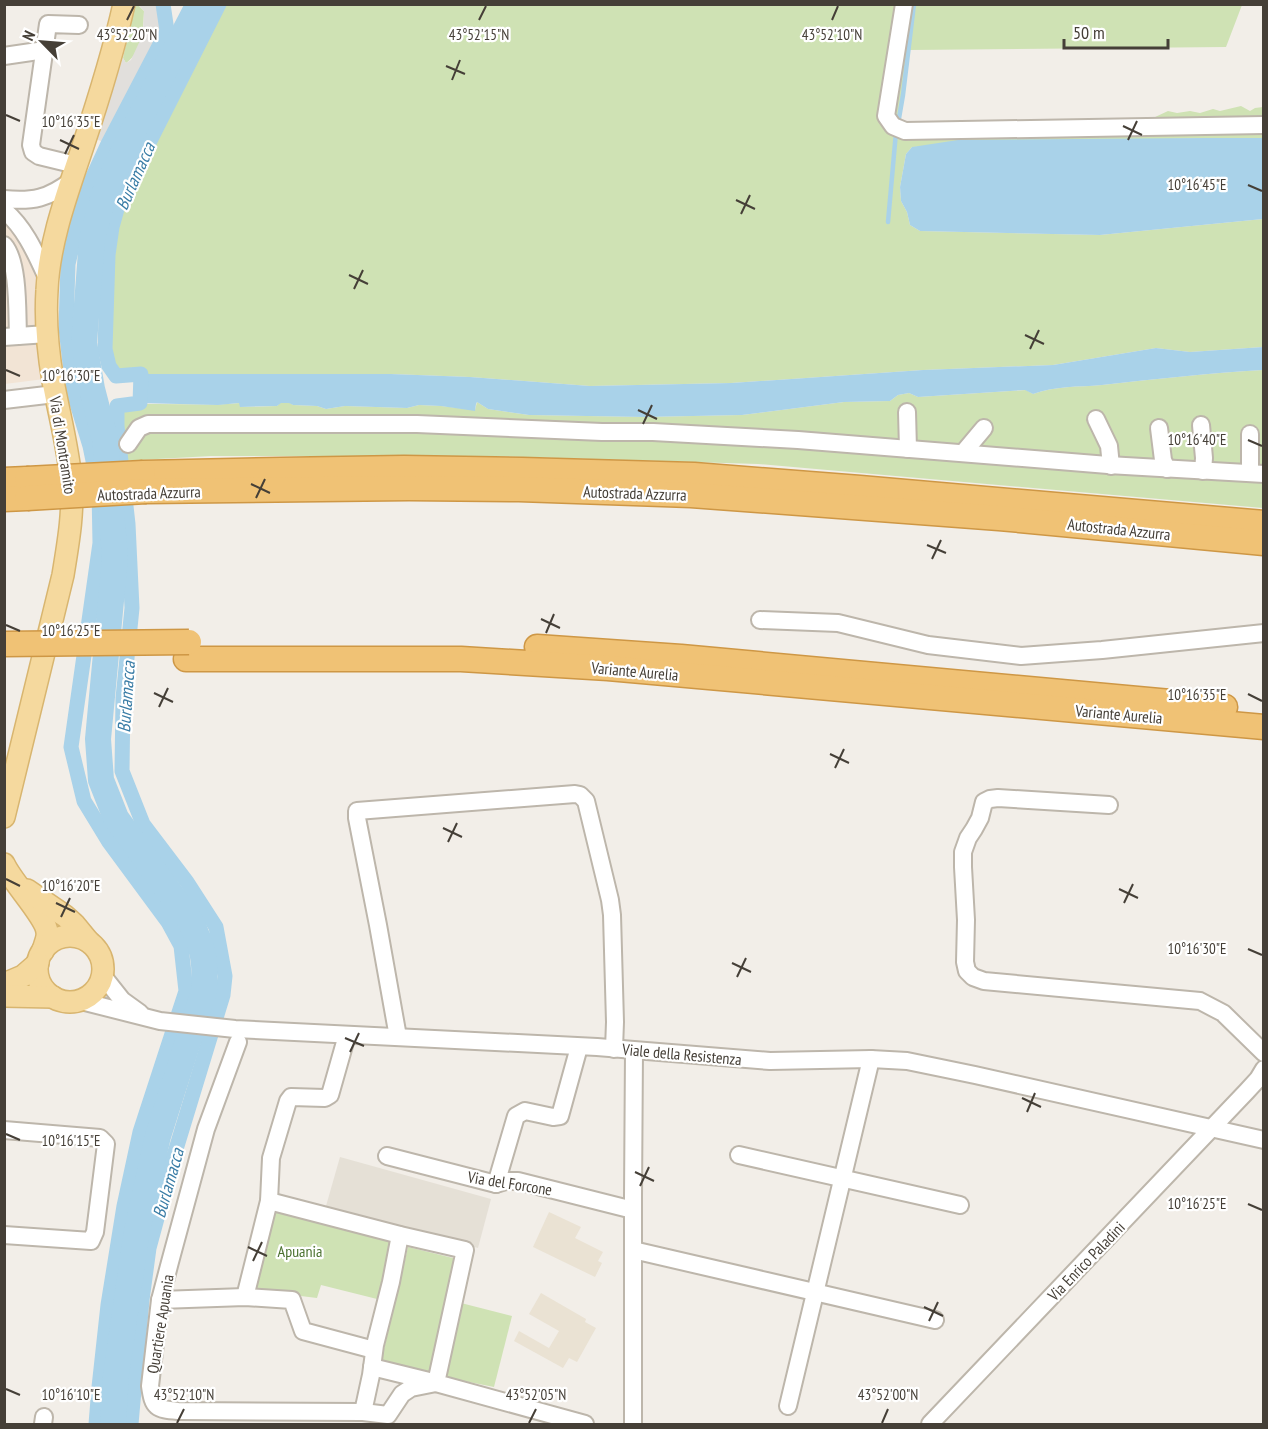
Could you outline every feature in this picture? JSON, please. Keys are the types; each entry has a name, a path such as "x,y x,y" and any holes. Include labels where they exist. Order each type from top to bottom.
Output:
{"highway":[{"name":"Autostrada Azzurra","path":"16,489 145,482 281,470 404,468 522,470 694,475 1263,523"},
{"name":"Autostrada Azzurra","path":"145,482 519,489 691,495 999,518 1263,543"},
{"name":"Variante Aurelia","path":"4,661 187,650 461,643 679,666 1263,711"},
{"name":"Variante Aurelia","path":"4,644 187,650"},
{"name":"Variante Aurelia","path":"679,666 1263,727"}],"main road":[{"name":"Via di Montramito","path":"4,817 63,575 70,530 72,491 70,470 55,394 47,334 48,280 57,233 104,81 124,4"},
{"path":"4,864 48,934 37,971 42,986 53,997"},
{"path":"8,994 53,997 71,1002 91,995 103,976 101,957 96,948 74,924 16,883"},
{"path":"8,994 40,957 48,944 63,937 72,936 88,941"}],"street":[{"path":"904,4 886,116 898,128 1263,125"},
{"path":"4,199 22,201 39,199 57,191 74,173 39,156 33,152 31,145 48,24 79,25"},
{"path":"4,56 45,50"},
{"path":"4,210 21,227 32,244 48,280"},
{"path":"4,245 14,265 11,337 47,334"},
{"path":"4,400 55,394"},
{"path":"907,412 908,448"},
{"path":"1096,419 1108,446 1111,466"},
{"path":"128,444 139,428 148,424 417,424 653,432 798,440 875,439 908,448 1111,466 1257,474 1250,434"},
{"path":"1201,425 1203,471"},
{"path":"963,453 984,428"},
{"path":"1159,428 1163,460 1167,469"},
{"path":"760,620 838,623 928,645 1021,656 1263,633"},
{"path":"398,1037 357,811 575,794 580,795 586,801 610,900 614,1049"},
{"path":"1109,805 998,798 984,802 980,818 963,852 967,971 984,981 1200,1001 1223,1012 1263,1053"},
{"path":"103,976 122,1000 152,1019"},
{"name":"Viale della Resistenza","path":"81,1000 152,1019 236,1035 398,1037 614,1049 770,1061 871,1059 907,1061 1212,1129"},
{"name":"Quartiere Apuania","path":"236,1035 206,1129 160,1300 150,1386 155,1405 162,1410 177,1411 363,1412 388,1415 402,1394 411,1388 436,1383"},
{"path":"245,1297 269,1201 271,1158 288,1101 291,1097 325,1098 330,1095 347,1035"},
{"path":"496,1184 516,1116 525,1111 553,1117 560,1116 579,1047"},
{"path":"633,1425 634,1051"},
{"path":"788,1406 871,1059"},
{"name":"Via Enrico Paladini","path":"930,1425 1212,1129 1258,1079 1263,1069"},
{"path":"1212,1129 1263,1140"},
{"path":"4,1130 100,1138 106,1144 95,1232 91,1241 4,1235"},
{"path":"739,1155 960,1205"},
{"name":"Via del Forcone","path":"387,1156 496,1184 518,1181 633,1210"},
{"path":"269,1201 465,1250 436,1383"},
{"path":"363,1412 400,1235"},
{"path":"633,1250 935,1320"},
{"path":"160,1300 245,1297 292,1300 303,1331 436,1383 585,1425"}],"shaded area":[{"path":"139,5 163,5 167,31 108,144 96,139 123,58 126,63 131,60 143,34 144,11"},
{"path":"4,210 37,255 52,378 5,384"},
{"path":"340,1157 491,1199 478,1248 326,1206"},
{"path":"549,1212 581,1227 575,1238 603,1252 598,1261 602,1263 595,1277 533,1247"},
{"path":"541,1293 586,1319 585,1322 596,1328 577,1362 569,1358 563,1368 514,1341 519,1331 549,1348 559,1331 529,1314"}],"green space":[{"path":"138,5 144,11 141,39 136,52 126,63 123,58 134,7"},
{"path":"219,5 1242,5 1226,47 909,50 899,128 1152,126 1153,118 1168,111 1200,113 1241,106 1250,111 1263,107 1263,138 912,147 906,154 900,187 901,201 910,225 920,231 1100,235 1263,219 1263,347 1190,352 1156,348 1053,365 923,370 731,383 590,386 391,374 141,374 116,376 109,366 105,349 108,255 112,227 119,202"},
{"path":"1263,370 1263,508 758,464 490,456 211,456 121,461 117,426 117,406 132,405 240,403 241,407 277,406 280,403 290,403 326,409 345,406 407,408 419,405 475,410 477,402 488,409 529,415 644,417 742,415 844,402 890,401 898,395 909,393 918,397 1026,390 1033,394 1067,387"},
{"name":"Apuania","path":"269,1201 400,1235 381,1300 321,1285 317,1298 252,1290"},
{"path":"408,1247 457,1259 430,1374 381,1362"},
{"path":"461,1303 512,1316 494,1387 444,1377"}],"water":[{"path":"1263,138 1263,219 1100,235 920,231 910,225 901,201 900,187 906,154 912,147 958,140"},
{"path":"1263,347 1263,370 1067,387 1033,394 1025,390 918,397 909,393 898,395 890,401 844,402 742,415 644,417 529,415 488,409 477,402 475,411 419,405 407,408 345,406 326,409 289,403 281,403 277,406 240,407 239,403 218,405 140,403 141,374 391,374 590,386 731,383 923,370 1053,365 1156,348 1190,352"}],"waterway":[{"name":"Burlamacca","path":"96,1424 108,1305 124,1206 140,1132 186,991 181,946 168,922 109,842 84,801 71,747 100,543 99,490 90,446 73,390 66,328 68,264 78,221 91,181 167,31 163,4"},
{"name":"Burlamacca","path":"113,1424 116,1375 137,1230 158,1136 204,991 204,971 198,937 189,919 116,818 101,780 98,739 115,558 105,439 92,389 84,343 92,239 105,192 132,133 199,4"},
{"name":"Burlamacca","path":"131,1424 149,1248 173,1159 223,995 225,976 216,927 187,882 143,824 122,771 123,698 132,608 128,524 117,426 117,406 140,403 141,374 116,376 109,366 105,349 108,255 119,202 219,4"},
{"path":"898,124 914,4"},
{"path":"888,222 896,132"}]}
